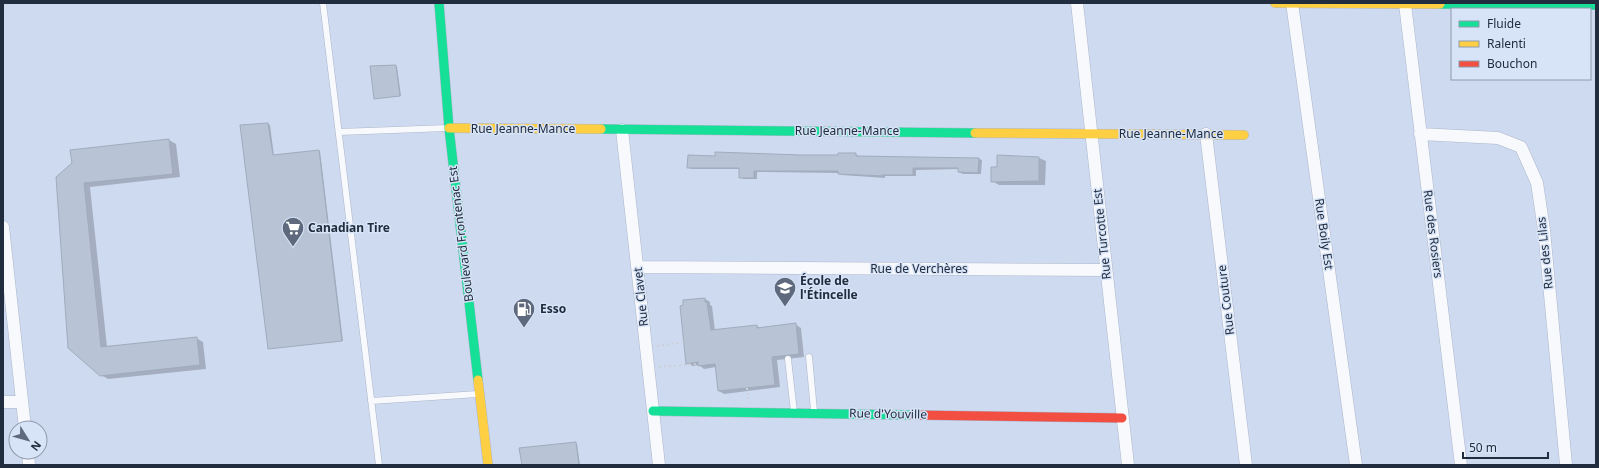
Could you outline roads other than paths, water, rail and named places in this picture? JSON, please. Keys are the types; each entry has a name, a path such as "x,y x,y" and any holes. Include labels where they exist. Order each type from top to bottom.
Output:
{"street":[{"name":"Boulevard Frontenac Est","path":"439,3 449,128 488,465"},
{"name":"Rue Turcotte Est","path":"1077,3 1090,133 1128,465"},
{"path":"1275,3 1596,5"},
{"name":"Rue Boily Est","path":"1292,3 1356,465"},
{"name":"Rue des Rosiers","path":"1405,4 1462,465"},
{"name":"Rue Jeanne-Mance","path":"449,128 1244,134"},
{"name":"Rue Clavet","path":"622,130 659,465"},
{"name":"Rue Couture","path":"1206,134 1246,465"},
{"name":"Rue des Lilas","path":"1420,134 1498,138 1521,147 1537,183 1544,230 1566,465"},
{"path":"3,227 5,259 24,420"},
{"name":"Rue de Verchères","path":"637,267 1106,270"},
{"path":"3,402 22,402"},
{"name":"Rue d'Youville","path":"653,411 1122,418"}],"lane":[{"path":"323,3 379,465"},
{"path":"339,132 449,128"},
{"path":"809,357 814,413"},
{"path":"788,360 794,413"},
{"path":"371,401 480,394"}],"place":[{"name":"Canadian Tire","path":"293,248"},
{"name":"École de l'Étincelle","path":"785,308"},
{"name":"Esso","path":"524,328"}]}
